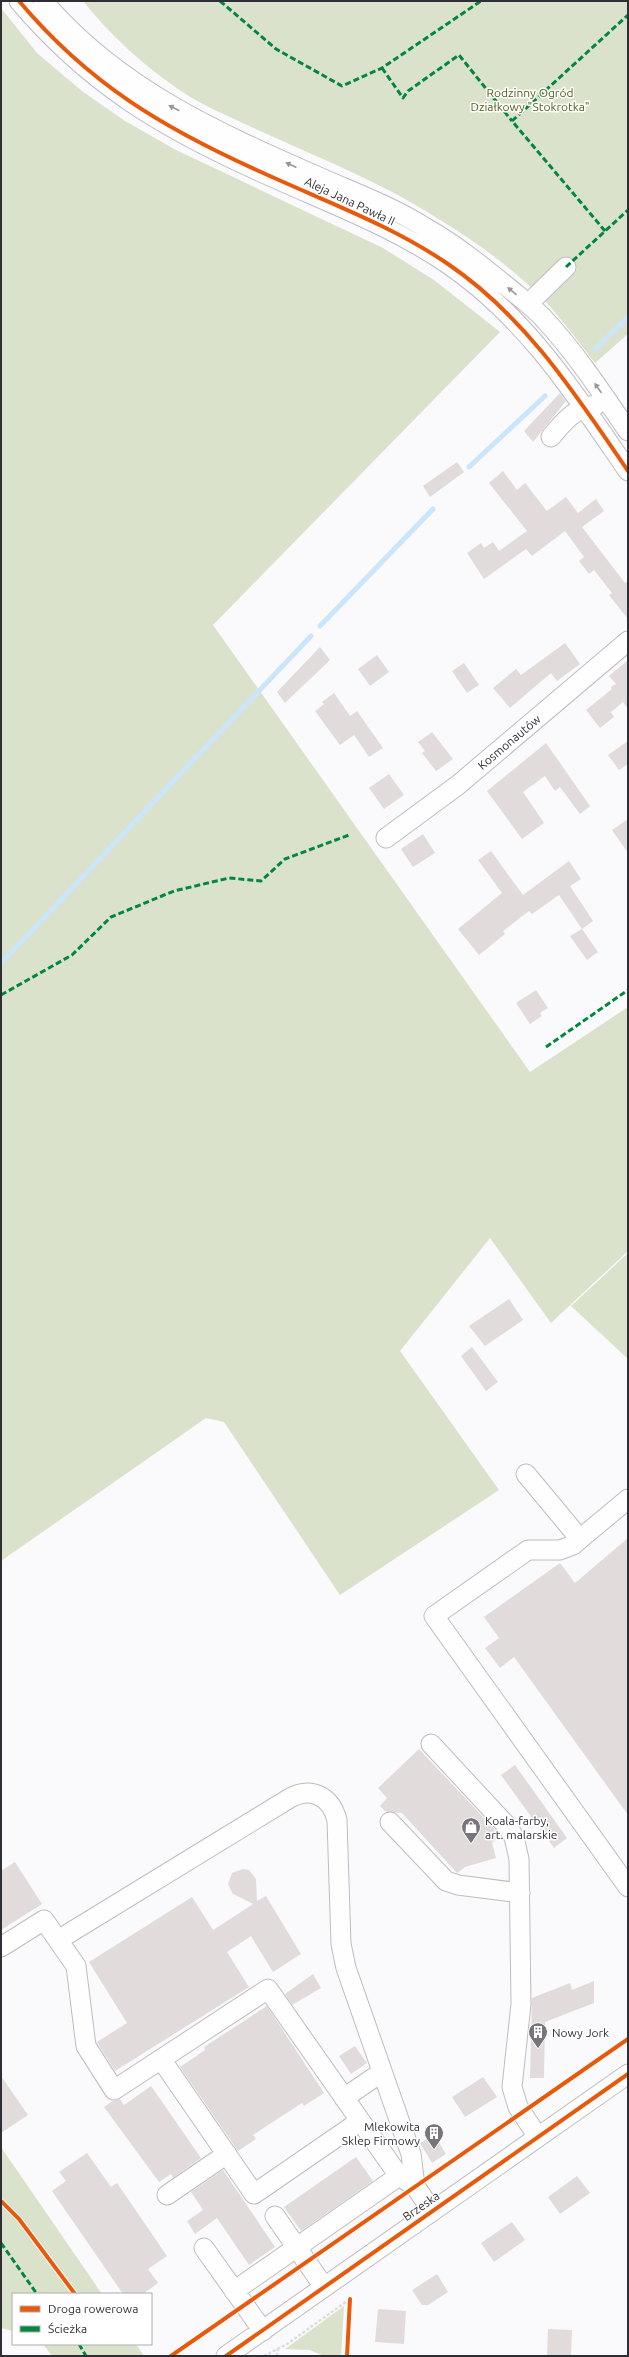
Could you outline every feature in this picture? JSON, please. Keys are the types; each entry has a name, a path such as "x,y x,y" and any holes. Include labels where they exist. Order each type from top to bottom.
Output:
{"street":[{"name":"Aleja Jana Pawła II","path":"19,1 49,35 98,80 150,116 259,171 372,221 415,243 449,264 507,312 543,352 584,407 628,471"},
{"name":"Aleja Jana Pawła II","path":"43,1 84,44 116,70 162,102 267,155 381,205 426,227 460,250 545,319 571,350 628,431"},
{"path":"528,304 566,267"},
{"path":"551,437 565,419 584,407 595,405 608,408 617,414"},
{"name":"Kosmonautów","path":"386,838 458,785 628,641"},
{"path":"526,1474 580,1539"},
{"path":"628,1498 573,1545 560,1550 528,1550 434,1616 628,1887"},
{"path":"431,1744 508,1827 514,1837 519,1859 520,2004 512,2087 518,2107 538,2137"},
{"path":"58,1940 290,1798 303,1792 316,1793 323,1797 331,1805 337,1820 341,1944 346,1968 411,2154 415,2186"},
{"path":"390,1822 446,1881 458,1885 520,1893"},
{"path":"1,1948 44,1920 76,1966 86,2046 114,2090 268,1989 399,2176 415,2186 432,2211"},
{"path":"160,2060 254,2194 360,2121"},
{"path":"344,2098 382,2072"},
{"name":"Brzeska","path":"226,2356 628,2074"},
{"path":"166,2195 226,2154"},
{"path":"234,2291 399,2176"},
{"path":"275,2216 324,2287"},
{"path":"204,2248 263,2331"}],"path":[{"path":"264,2356 287,2344 350,2299"},
{"path":"278,2348 280,2356"}],"green space":[{"name":"Rodzinny Ogród Działkowy \"Stokrotka\"","path":"83,1 628,1 628,334 595,363 562,320 544,300 479,245 431,214 379,185 223,114 192,98 169,83 142,62 106,27"},
{"path":"1,8 37,53 82,91 125,121 176,150 383,248 434,280 500,332 213,625 530,1072 628,1007 628,1251 551,1323 490,1238 400,1351 499,1490 340,1595 224,1422 206,1418 1,1561"},
{"path":"628,1253 628,1359 571,1306"},
{"path":"1,2147 101,2293 12,2293 12,2331 1,2328"},
{"path":"344,2306 341,2356 324,2356 310,2350 285,2349"},
{"path":"44,2345 137,2345 144,2356 52,2356"}],"building":[{"path":"560,393 566,401 533,442 524,431"},
{"path":"457,462 464,472 430,497 423,486"},
{"path":"503,471 517,490 525,483 547,511 566,497 578,513 596,499 604,511 582,527 625,583 628,581 628,619 609,595 612,593 594,570 589,574 579,561 584,557 565,531 532,556 526,549 484,579 467,553 481,543 484,548 493,542 499,551 527,531 489,483"},
{"path":"565,643 580,664 557,681 551,673 510,708 493,688 516,669 521,675"},
{"path":"320,647 330,660 285,703 277,692"},
{"path":"377,655 389,672 370,686 358,669"},
{"path":"628,660 628,709 623,702 611,712 614,717 600,728 586,710 612,689 611,687 616,684 609,676"},
{"path":"464,663 479,685 467,693 452,671"},
{"path":"334,693 350,716 357,711 383,748 369,757 354,735 340,745 315,711 324,704 322,702"},
{"path":"432,732 453,759 436,771 422,753 425,751 418,742"},
{"path":"628,741 628,764 619,770 608,755"},
{"path":"546,743 590,806 580,814 560,787 555,791 545,776 523,792 544,823 522,839 487,791"},
{"path":"389,774 404,795 384,809 369,788"},
{"path":"628,819 628,853 612,830"},
{"path":"423,834 435,853 413,867 401,849"},
{"path":"491,851 523,895 569,861 581,879 570,886 593,921 582,929 559,895 532,914 529,911 503,931 505,934 479,955 458,929 502,893 478,860"},
{"path":"582,929 598,952 587,960 570,936"},
{"path":"536,990 548,1008 540,1013 542,1016 530,1024 516,1003"},
{"path":"509,1299 523,1320 485,1346 469,1326"},
{"path":"472,1347 498,1382 486,1391 461,1356"},
{"path":"628,1538 628,1815 514,1657 500,1668 485,1648 499,1638 484,1617 560,1563 575,1583"},
{"path":"419,1749 500,1835 492,1843 496,1858 465,1867 457,1873 402,1813 386,1812 380,1806 387,1798 378,1788"},
{"path":"515,1765 567,1838 554,1848 501,1775"},
{"path":"15,1862 42,1904 1,1930 1,1871"},
{"path":"243,1869 249,1870 256,1879 257,1901 266,1896 301,1954 273,1972 251,1936 227,1952 249,1987 115,2071 97,2042 127,2023 89,1962 192,1897 213,1930 253,1904 233,1894 228,1884 232,1873"},
{"path":"313,1974 321,1988 292,2005 285,1994"},
{"path":"594,1981 594,2003 545,2022 544,2078 530,2078 532,1998 570,1983 572,1990"},
{"path":"267,2006 324,2093 304,2106 302,2103 253,2135 256,2139 238,2151 180,2067 205,2050 204,2047"},
{"path":"355,2046 367,2063 351,2074 339,2056"},
{"path":"1,2076 28,2115 1,2133"},
{"path":"483,2077 497,2097 465,2117 452,2097"},
{"path":"151,2086 201,2158 173,2178 171,2174 159,2182 104,2107 113,2101 120,2099 124,2105"},
{"name":"Mlekowita Sklep Firmowy","path":"434,2134 446,2154 432,2163 420,2143"},
{"path":"87,2153 111,2187 117,2183 167,2256 148,2269 158,2283 144,2293 122,2293 52,2191 66,2181 59,2172"},
{"path":"356,2157 373,2181 301,2231 284,2207"},
{"path":"223,2170 275,2247 249,2265 217,2218 195,2234 187,2221 203,2210 191,2192"},
{"path":"577,2176 590,2193 560,2214 548,2197"},
{"path":"512,2222 525,2240 494,2262 481,2243"},
{"path":"437,2274 448,2292 428,2305 422,2305 412,2290"},
{"path":"378,2309 406,2311 404,2344 375,2342"},
{"path":"548,2329 572,2330 571,2356 547,2356"}],"waterway":[{"path":"595,349 628,317"},
{"path":"469,467 545,396"},
{"path":"320,626 433,509"},
{"path":"1,963 311,636"}],"marked path":[{"path":"220,1 276,49 342,86 382,68 481,1"},
{"path":"605,231 512,121 628,15"},
{"path":"382,68 403,98 408,91 459,55 512,121"},
{"path":"566,267 628,210"},
{"path":"1,995 72,955 111,917 174,891 229,878 261,881 285,859 349,835"},
{"path":"546,1047 628,990"},
{"path":"1,2243 36,2293"},
{"path":"80,2345 86,2356"}],"cycle path":[{"path":"19,1 45,30 100,80 160,120 225,155 357,214 404,237 448,264 476,285 502,308 548,359 569,386 628,471"},
{"path":"171,2356 628,2039"},
{"path":"226,2356 628,2074"},
{"path":"1,2201 19,2219 74,2293"},
{"path":"347,2356 350,2299"}],"place":[{"name":"Koala-farby, art. malarskie","path":"471,1844"},
{"name":"Nowy Jork","path":"538,2049"},
{"name":"Mlekowita Sklep Firmowy","path":"434,2150"}]}
